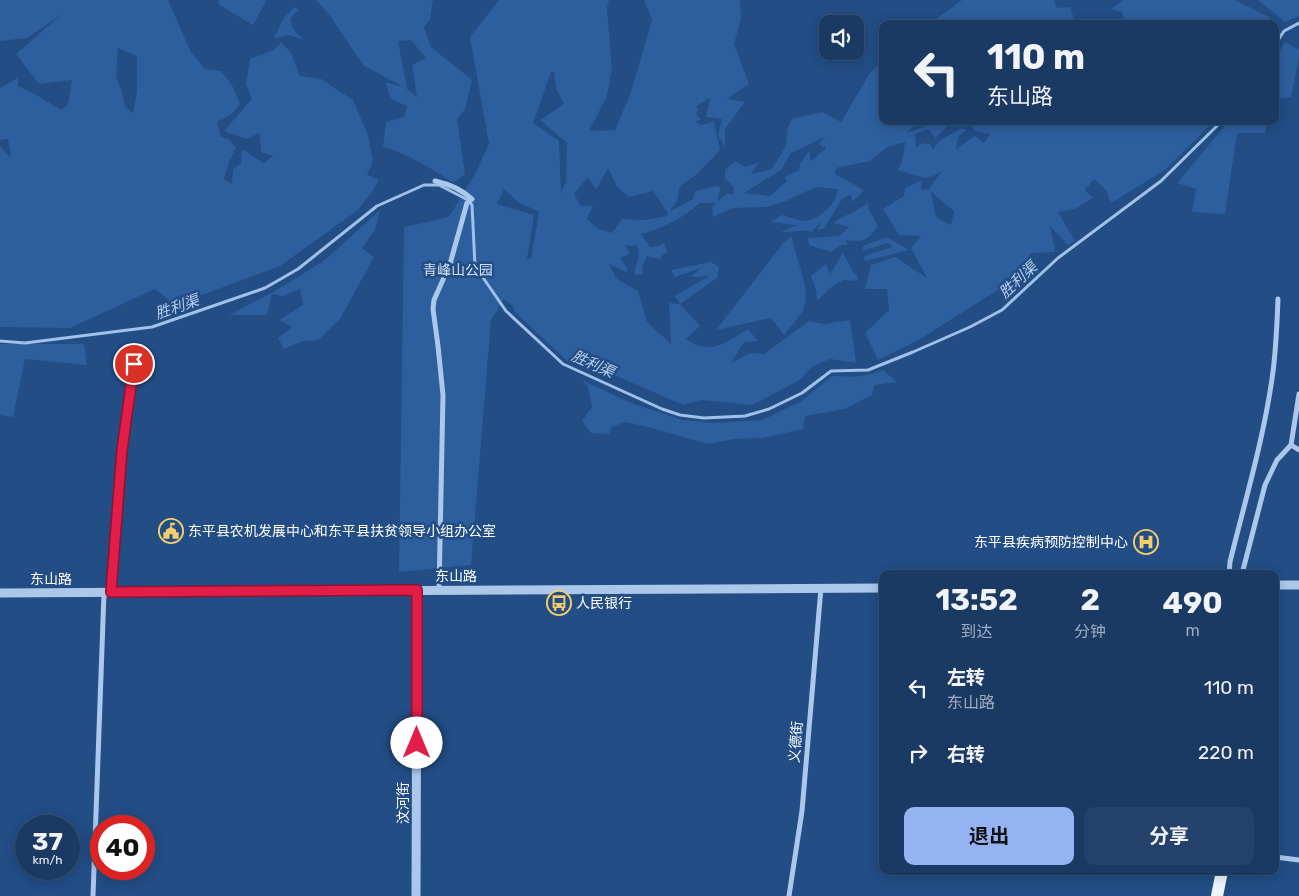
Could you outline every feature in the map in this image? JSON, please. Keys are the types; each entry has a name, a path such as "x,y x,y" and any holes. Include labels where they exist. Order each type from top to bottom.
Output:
{"main road":[{"path":"1217,896 1221,875"}],"street":[{"path":"435,181 448,184 466,193 472,199 467,203 450,264 434,300 433,309 443,395 440,590"},
{"path":"1229,570 1255,462 1272,378 1278,299"},
{"path":"93,896 107,593 122,450 134,364"},
{"path":"1243,570 1265,485 1277,460 1291,445 1299,394"},
{"path":"1291,445 1299,450"},
{"path":"1279,585 1299,585"},
{"name":"义德街","path":"789,896 802,811 820,588"},
{"name":"东山路","path":"0,593 879,588"},
{"name":"汶河街","path":"416,896 417,590"},
{"path":"1279,858 1299,860"}],"green space":[{"path":"0,0 168,0 191,52 205,69 221,71 232,85 240,104 231,115 217,122 221,137 230,140 236,148 224,179 232,184 233,169 241,163 242,149 264,163 273,156 261,152 259,133 247,139 224,131 252,99 246,84 250,59 274,50 281,42 291,53 300,76 321,79 353,100 368,135 373,161 367,175 379,180 358,210 280,266 175,305 155,289 70,328 0,327 0,146 11,158 8,139 0,140 0,88 18,78 18,86 61,110 68,104 72,80 39,84 16,54 62,14 27,38 0,41","holes":["118,48 137,56 137,91 133,113 125,107 122,91 116,77"]},
{"path":"219,0 266,1 253,25 218,4"},
{"path":"316,0 433,0 430,19 424,27 431,47 472,80 465,109 457,119 465,174 453,183 419,162 383,147 386,122 404,117 407,106 391,99 385,82 404,87 364,66 328,13","holes":["411,40 426,58 412,65 417,97 407,89 398,41"]},
{"name":"青峰山公园","path":"499,0 609,0 607,8 612,69 607,96 589,131 615,130 631,92 652,20 644,0 740,0 741,18 734,44 749,84 727,99 745,102 725,129 725,147 718,135 722,119 706,117 710,98 696,106 698,110 696,114 701,120 696,121 697,124 703,125 714,121 720,150 697,174 680,186 677,201 669,212 693,199 695,191 716,186 721,187 717,202 726,194 733,194 734,187 725,178 725,170 735,161 746,167 759,162 751,174 772,169 786,145 788,127 792,119 822,112 841,122 870,73 879,65 879,125 915,125 906,133 929,125 949,125 935,138 928,129 915,134 916,147 924,143 931,145 933,150 939,141 962,128 966,130 958,137 956,149 975,136 983,143 986,141 990,134 975,131 971,125 1210,125 1165,170 1111,203 1106,190 1094,179 1085,190 1093,198 1075,209 1058,212 1075,241 1068,245 1050,226 1055,252 1031,253 1018,268 1019,277 1022,281 1012,281 922,338 878,360 865,333 889,310 887,289 865,289 871,265 895,257 927,278 911,248 921,236 899,235 883,209 904,196 905,188 922,180 921,190 929,189 941,172 924,178 898,170 903,158 905,142 887,147 870,161 836,168 835,174 864,190 853,202 850,195 842,199 824,229 817,230 822,221 811,232 781,232 797,225 770,222 782,215 806,221 822,214 835,200 838,189 816,187 786,201 767,207 733,208 713,217 712,207 716,203 700,203 672,222 641,234 650,247 659,246 664,243 667,251 659,259 647,256 642,267 643,275 634,274 639,253 637,245 625,245 630,254 620,258 628,269 626,272 609,264 617,279 638,291 647,322 671,344 669,303 680,304 700,326 686,339 703,347 718,346 748,329 758,341 744,342 731,363 750,353 764,354 809,321 825,324 850,320 856,363 830,359 812,367 800,380 752,405 702,400 683,405 619,377 567,361 515,312 513,306 504,299 491,320 471,565 399,572 404,227 449,217 475,174 489,144 470,37","holes":["551,72 554,72 556,88 564,104 540,120 567,143 566,182 561,193 559,141 533,123","825,137 819,143 823,148 825,146 825,149 811,161 809,151 800,164 799,170 785,177 787,181 770,196 744,193 781,170 791,153","608,168 617,187 629,197 653,191 668,213 667,216 644,220 622,219 612,233 598,229 587,219 593,206 581,206 574,194 588,177 596,190","504,189 518,202 539,212 531,259 527,259 534,215 497,204","930,191 954,211 951,225 937,218"]},
{"path":"962,0 1054,0 1057,8 1070,7 1075,20 934,20"},
{"path":"1123,0 1235,0 1269,17 1270,20 1124,20 1122,12 1111,9"},
{"path":"1258,0 1299,0 1299,16 1285,22"},
{"path":"294,7 299,10 290,18 293,29 304,40 288,35 274,38 284,18"},
{"path":"1285,42 1299,50 1291,97 1279,98 1279,53"},
{"path":"1226,125 1266,125 1265,133 1237,133 1225,214 1192,212 1196,189 1177,183"},
{"path":"868,203 869,210 878,226 871,235 861,241 846,240 848,245 841,245 831,252 809,245 808,238 839,236 849,227 833,223"},
{"path":"380,210 375,230 362,248 374,257 340,319 318,340 303,341 284,349 278,338 292,327 279,320 303,305 300,289 283,296 272,294 267,315 229,315 275,291 325,260"},
{"path":"792,236 806,293 803,310 794,323 784,335 771,318 716,330 784,242"},
{"path":"887,237 909,250 865,261 864,256 893,247 888,243 863,251 863,246"},
{"path":"843,253 858,277 857,281 843,280 830,288 817,301 816,290 811,276 826,264 830,274"},
{"path":"711,262 719,267 717,278 680,304 675,296 709,276 690,277 701,268 675,277 671,270"},
{"path":"0,344 84,344 87,365 25,359 13,417 0,415"},
{"path":"883,370 897,382 875,385 872,395 845,409 805,416 803,429 762,438 735,439 708,444 625,422 612,427 609,434 591,433 582,421 592,407 588,387 582,380 631,403 682,420 715,423 762,420 802,401 832,376 858,376"}],"waterway":[{"name":"胜利渠","path":"1279,39 1284,31 1299,23"},
{"name":"胜利渠","path":"0,341 25,343 152,327 265,288 298,269 377,206 424,185 439,185 468,200 472,205 475,266 506,311 563,364 662,409 680,415 704,418 745,416 769,409 802,393 831,371 868,370 970,327 1002,310 1058,258 1161,181 1218,125"}],"place":[{"name":"东平县农机发展中心和东平县扶贫领导小组办公室","path":"171,531"},
{"name":"东平县疾病预防控制中心","path":"1146,542"},
{"name":"人民银行","path":"559,603"}],"route":[{"path":"134,364 122,450 111,592 417,590 417,743"}]}
